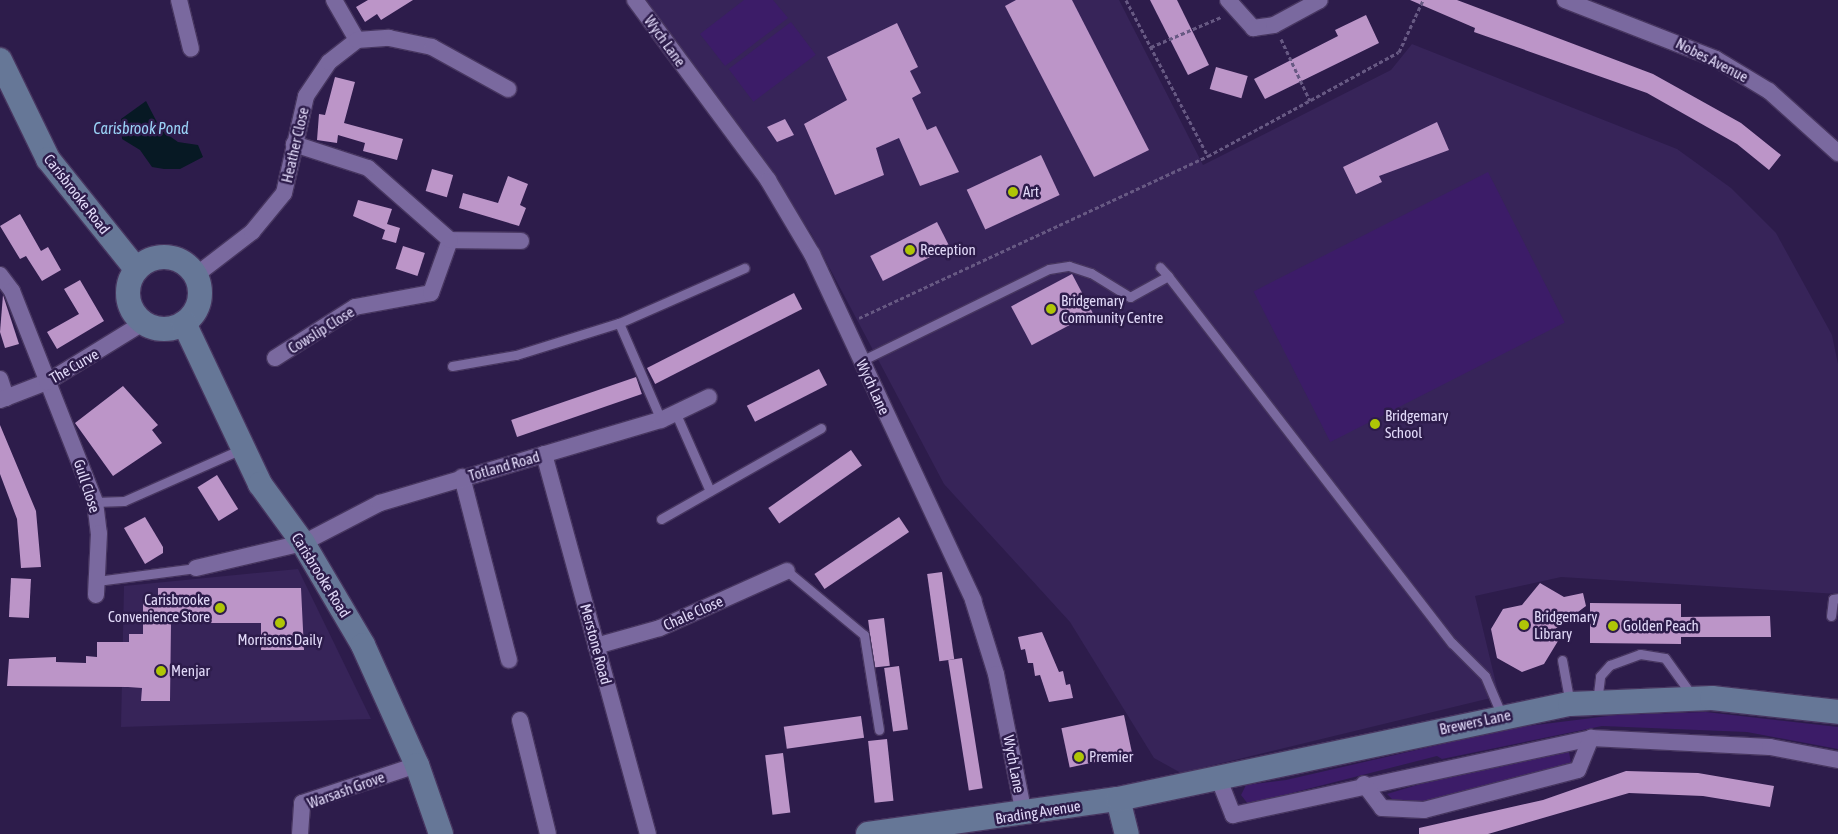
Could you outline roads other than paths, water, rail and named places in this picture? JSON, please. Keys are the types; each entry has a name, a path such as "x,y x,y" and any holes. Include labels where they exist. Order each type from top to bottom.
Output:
{"street":[{"path":"179,0 191,49"},
{"path":"334,0 357,40 389,38 432,47 508,89"},
{"name":"Wych Lane","path":"635,0 768,180 812,254 973,600 996,674 1024,814"},
{"path":"1231,6 1253,28 1274,25 1320,0"},
{"name":"Nobes Avenue","path":"1565,0 1716,59 1770,91 1838,154"},
{"name":"Heather Close","path":"196,276 252,232 284,193 306,96 329,62 357,40"},
{"name":"Carisbrooke Road","path":"0,60 48,159 136,269"},
{"path":"294,144 368,168 450,240 521,241"},
{"name":"Cowslip Close","path":"275,358 355,307 431,293 450,240"},
{"path":"161,256 175,258 196,276 198,307 184,323 168,329 143,323 132,311 128,295 136,269 161,256"},
{"name":"Gull Close","path":"0,275 12,291 95,502 99,533 96,588"},
{"name":"The Curve","path":"3,399 47,382 143,323"},
{"name":"Carisbrooke Road","path":"184,323 260,484 303,543 364,645 417,765 441,834"},
{"path":"0,379 3,399"},
{"name":"Totland Road","path":"196,568 303,543 380,503 462,477 669,417 709,397"},
{"name":"Merstone Road","path":"544,454 648,834"},
{"path":"462,477 509,660"},
{"name":"Chale Close","path":"596,646 660,628 787,572"},
{"name":"Brewers Lane","path":"1118,799 1502,716 1570,704 1693,698 1784,703 1838,712"},
{"path":"520,720 548,834"},
{"path":"1364,784 1382,808 1424,810 1578,770 1591,738"},
{"path":"1218,777 1233,815 1364,784 1591,738 1770,747 1838,760"},
{"name":"Warsash Grove","path":"300,834 302,803 417,765"},
{"path":"1118,799 1127,834"},
{"name":"Brading Avenue","path":"868,834 928,831 1118,799"}],"lane":[{"path":"861,361 1049,269 1069,266 1083,271 1130,297 1168,276"},
{"path":"1160,267 1452,643 1485,676 1502,716"},
{"path":"452,366 516,355 619,323 744,268"},
{"path":"619,323 710,491"},
{"path":"661,519 821,428"},
{"path":"95,502 124,501 242,449"},
{"path":"96,588 196,568"},
{"path":"787,572 864,635 879,730"},
{"path":"1832,616 1833,600 1838,598"},
{"path":"1597,702 1600,676 1610,665 1640,654 1665,658 1693,698"},
{"path":"1562,660 1570,704"}],"water":[{"name":"Carisbrook Pond","path":"146,101 161,130 178,142 198,145 203,157 180,169 152,167 140,150 122,139 121,119"}],"place":[{"name":"Art","path":"1013,192"},
{"name":"Reception","path":"910,250"},
{"name":"Bridgemary Community Centre","path":"1051,309"},
{"name":"Bridgemary School","path":"1375,424"},
{"name":"Carisbrooke Convenience Store","path":"220,608"},
{"name":"Morrisons Daily","path":"280,623"},
{"name":"Bridgemary Library","path":"1524,625"},
{"name":"Golden Peach","path":"1613,626"},
{"name":"Menjar","path":"161,671"},
{"name":"Premier","path":"1079,757"}]}
